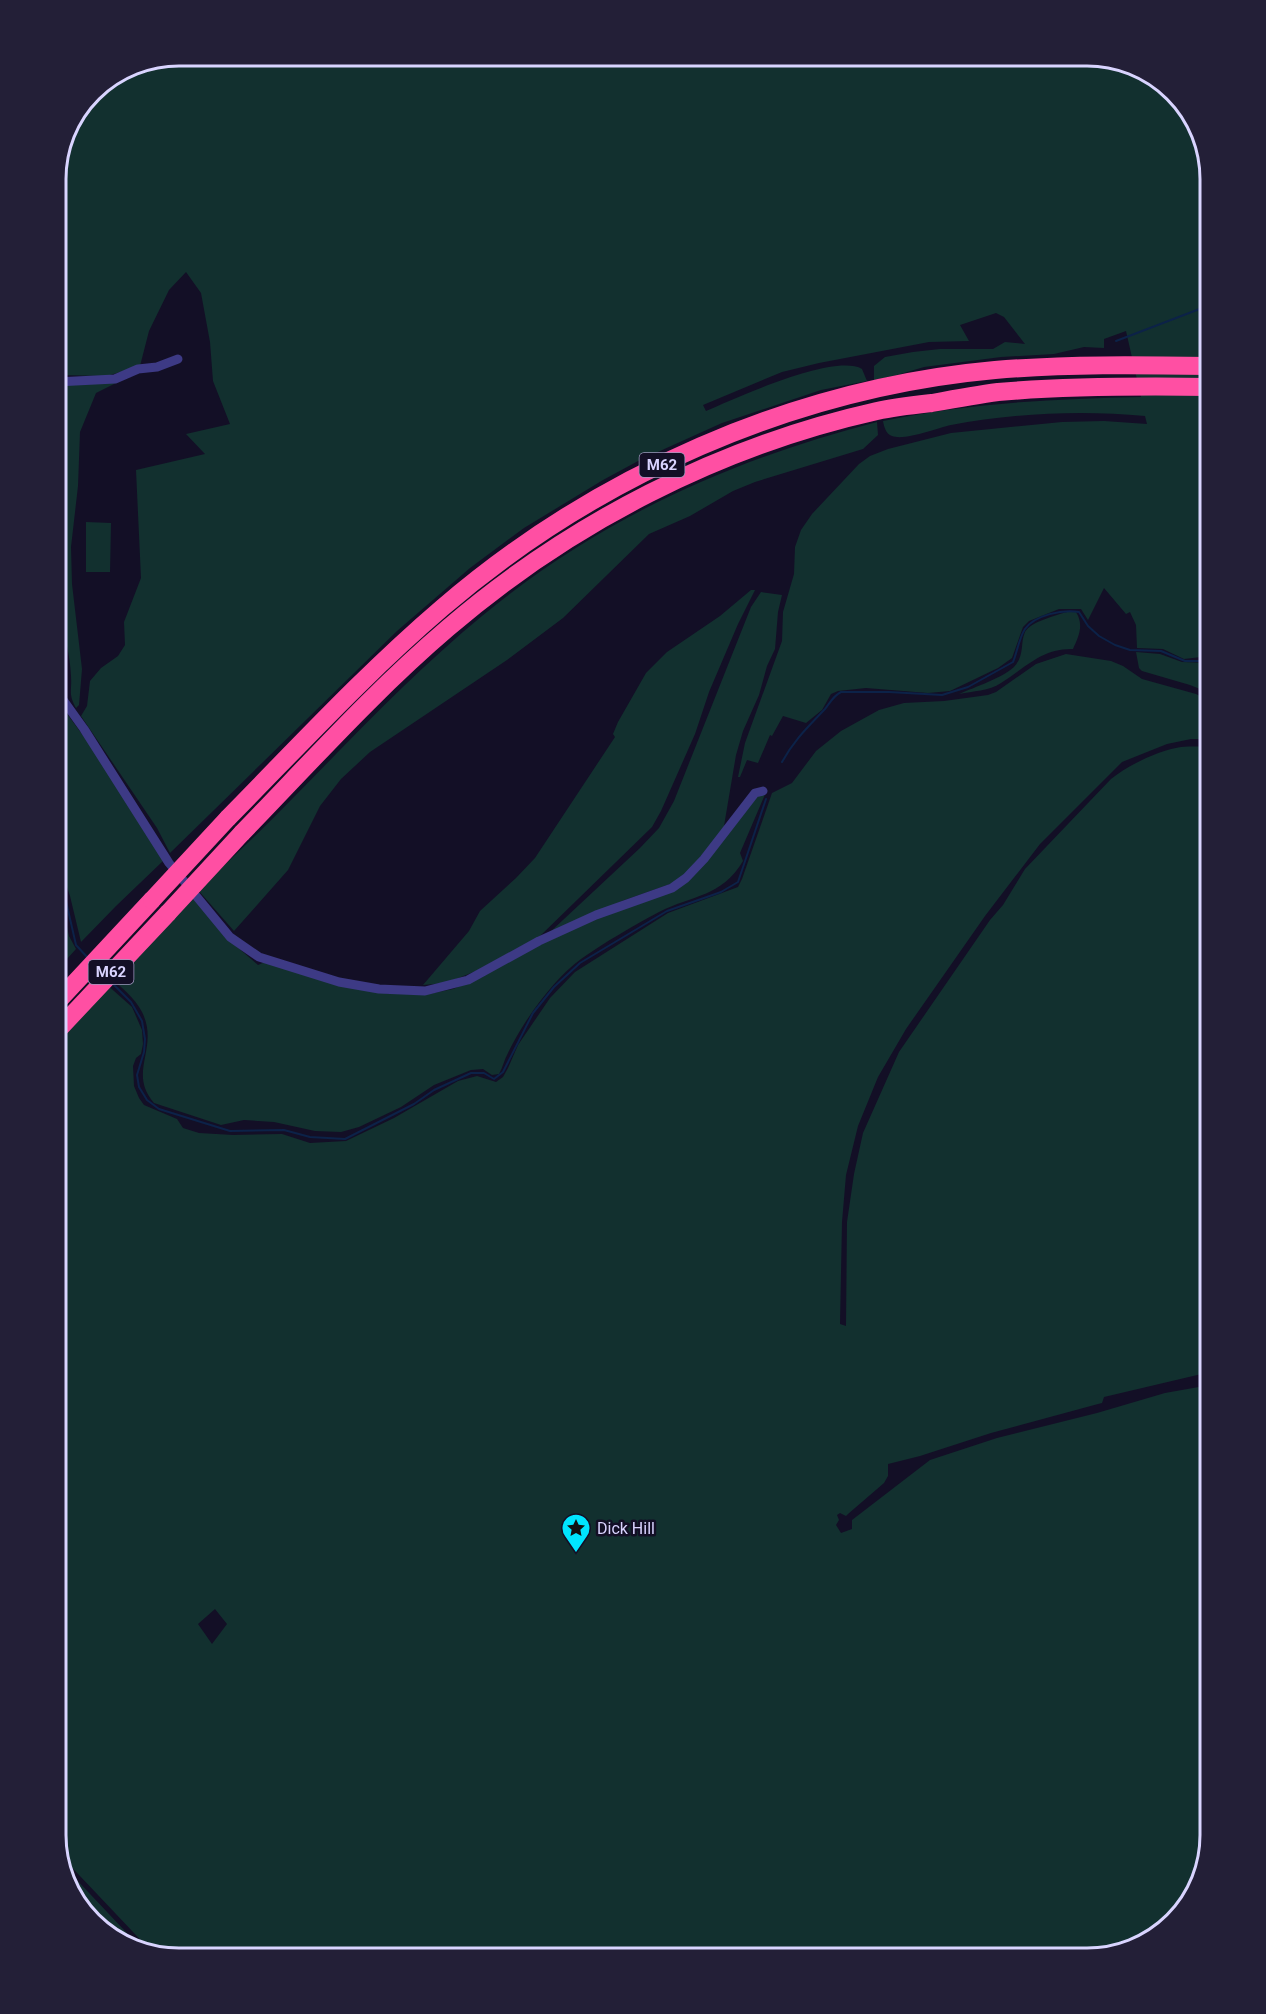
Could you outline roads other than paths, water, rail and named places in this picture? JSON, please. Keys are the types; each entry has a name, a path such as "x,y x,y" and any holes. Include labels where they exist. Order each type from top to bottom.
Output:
{"highway":[{"name":"M62","path":"66,992 228,818 368,677 443,607 525,544 605,494 698,447 828,401 910,382 994,370 1090,366 1200,366"},
{"name":"M62","path":"66,1021 242,833 381,691 449,627 524,569 609,514 702,469 790,435 891,409 998,392 1200,387"}],"street":[{"path":"66,381 114,379 138,369 157,367 178,359"},
{"path":"66,704 96,747 169,863 230,937 259,957 339,982 379,989 425,991 468,980 539,941 596,915 672,888 686,878 704,859 755,793 763,790"}],"waterway":[{"path":"1116,341 1200,309"},
{"path":"782,762 791,747 841,692 942,695 968,687 1013,662 1025,629 1035,620 1050,614 1065,611 1079,612 1088,626 1099,636 1115,645 1130,650 1161,651 1185,661 1200,661"},
{"path":"112,983 131,1002 142,1021 145,1039 144,1052 137,1075 139,1087 147,1100 159,1109 230,1131 284,1130 310,1137 345,1139 414,1104 434,1090 471,1073 484,1073 494,1079 503,1072 533,1013 554,987 580,963 667,911 721,892 738,882 766,799"},
{"path":"66,901 76,945 87,957"}],"place":[{"name":"Dick Hill","path":"576,1554"}]}
